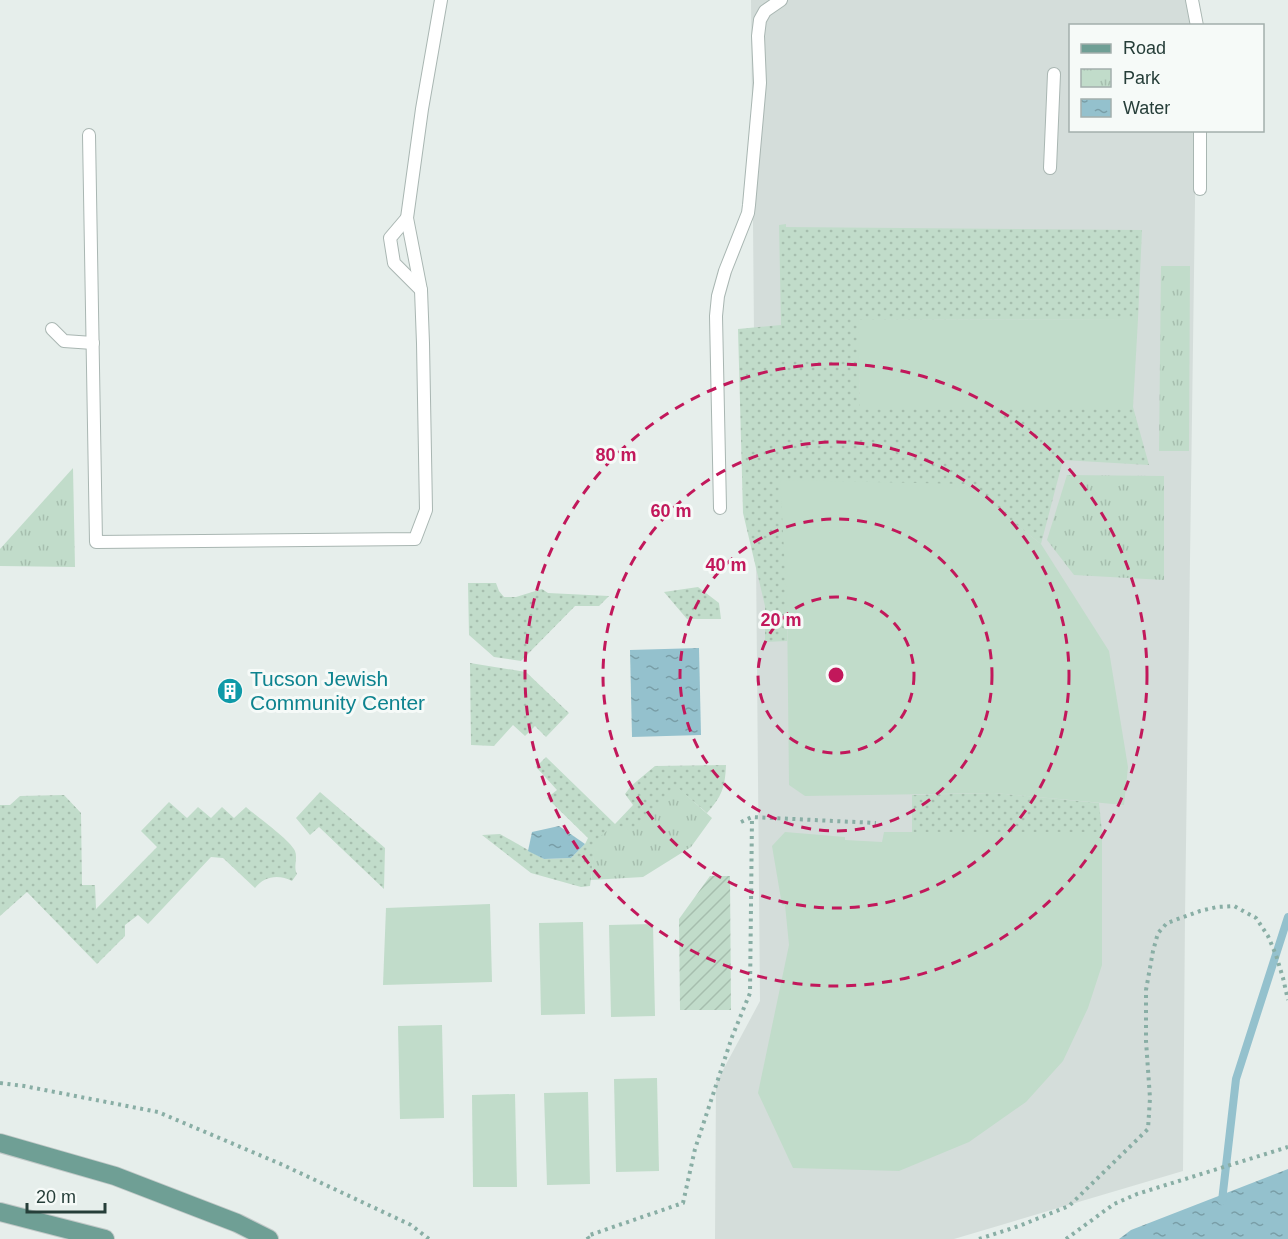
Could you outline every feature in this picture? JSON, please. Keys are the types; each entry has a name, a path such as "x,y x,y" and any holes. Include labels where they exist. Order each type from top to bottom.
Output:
{"main road":[{"path":"0,1143 115,1176 237,1223 269,1239"},
{"path":"0,1212 105,1239"}],"lane":[{"path":"89,135 96,542 415,539 426,510 421,290 407,218 422,109 441,0"},
{"path":"720,508 717,306 725,271 748,213 760,83 758,36 760,20 765,11 781,0"},
{"path":"1192,0 1197,24"},
{"path":"1050,168 1054,74"},
{"path":"1200,132 1200,189"},
{"path":"407,218 390,238 393,263 421,290"},
{"path":"52,329 64,341 93,343"}],"path":[{"path":"589,1239 587,1236 683,1203 695,1149 732,1037 750,993 752,817"},
{"path":"741,822 752,817 876,823"},
{"path":"979,1239 1069,1206 1148,1129 1150,1098 1146,1041 1146,990 1158,933 1167,923 1200,910 1234,906 1256,918 1268,936 1276,955 1288,1000"},
{"path":"0,1083 158,1112 294,1170 411,1225 429,1239"},
{"path":"1066,1239 1114,1204 1137,1194 1288,1147"}],"shaded area":[{"path":"751,0 1198,0 1198,24 1069,24 1069,132 1196,132 1183,1171 954,1239 715,1239 716,1083 760,1001"}],"green space":[{"path":"786,224 786,227 1142,230 1138,319 859,320 860,406 1133,407 1149,465 1063,460 1041,544 964,484 787,603 787,641 765,642 765,606 743,513 738,329 781,325 779,225"},
{"path":"1161,266 1190,266 1189,451 1159,451"},
{"path":"1138,319 1133,407 860,407 858,320"},
{"path":"73,468 75,567 0,566 0,549"},
{"path":"1067,475 1164,476 1164,580 1074,575 1047,540"},
{"path":"780,480 964,484 1041,544 1109,651 1128,767 1124,805 994,793 805,796 789,785 787,603"},
{"path":"468,583 496,583 504,597 516,597 542,589 548,593 609,596 599,606 575,606 521,661 494,657 469,635"},
{"path":"698,587 719,603 721,619 687,619 664,592"},
{"path":"470,663 526,672 569,713 546,737 535,726 525,736 513,725 494,746 471,745"},
{"path":"546,757 615,824 633,805 625,794 655,766 726,765 726,773 722,791 707,813 675,786 632,832 596,841 590,886 581,887 531,873 482,835 500,834 544,859 571,858 585,844 588,838 547,798 557,790 536,767"},
{"path":"675,785 712,818 691,847 643,877 591,880 595,841 615,824 632,831"},
{"path":"320,792 385,848 384,889 319,827 310,835 296,818"},
{"path":"994,793 1099,803 1102,832 912,832 912,795"},
{"path":"64,795 81,813 82,885 95,885 96,909 157,847 141,831 169,802 187,818 198,807 211,818 222,807 234,818 246,807 292,846 296,854 297,874 292,881 282,877 272,877 255,888 223,858 211,857 148,924 138,915 125,925 125,936 97,964 27,892 0,916 0,805 10,805 20,796"},
{"path":"785,832 845,837 845,840 882,842 884,832 1102,832 1102,965 1088,1008 1063,1061 1026,1102 969,1142 899,1171 793,1168 758,1093 789,945 785,905 782,905 772,846"},
{"path":"710,876 730,876 731,1010 680,1010 679,919"},
{"path":"490,904 492,982 383,985 386,908"},
{"path":"583,922 585,1014 541,1015 539,923"},
{"path":"653,924 655,1016 611,1017 609,925"},
{"path":"442,1025 444,1118 400,1119 398,1026"},
{"path":"657,1078 659,1171 616,1172 614,1079"},
{"path":"588,1092 590,1184 547,1185 544,1093"},
{"path":"515,1094 517,1187 473,1187 472,1095"}],"water":[{"path":"699,648 701,735 632,737 630,650"},
{"path":"559,826 585,844 571,858 544,859 528,851 532,832"},
{"path":"1288,1169 1288,1239 1119,1239 1131,1230"}],"waterway":[{"path":"1222,1201 1236,1079 1288,917"}],"place":[{"name":"Tucson Jewish Community Center","path":"230,691"}]}
